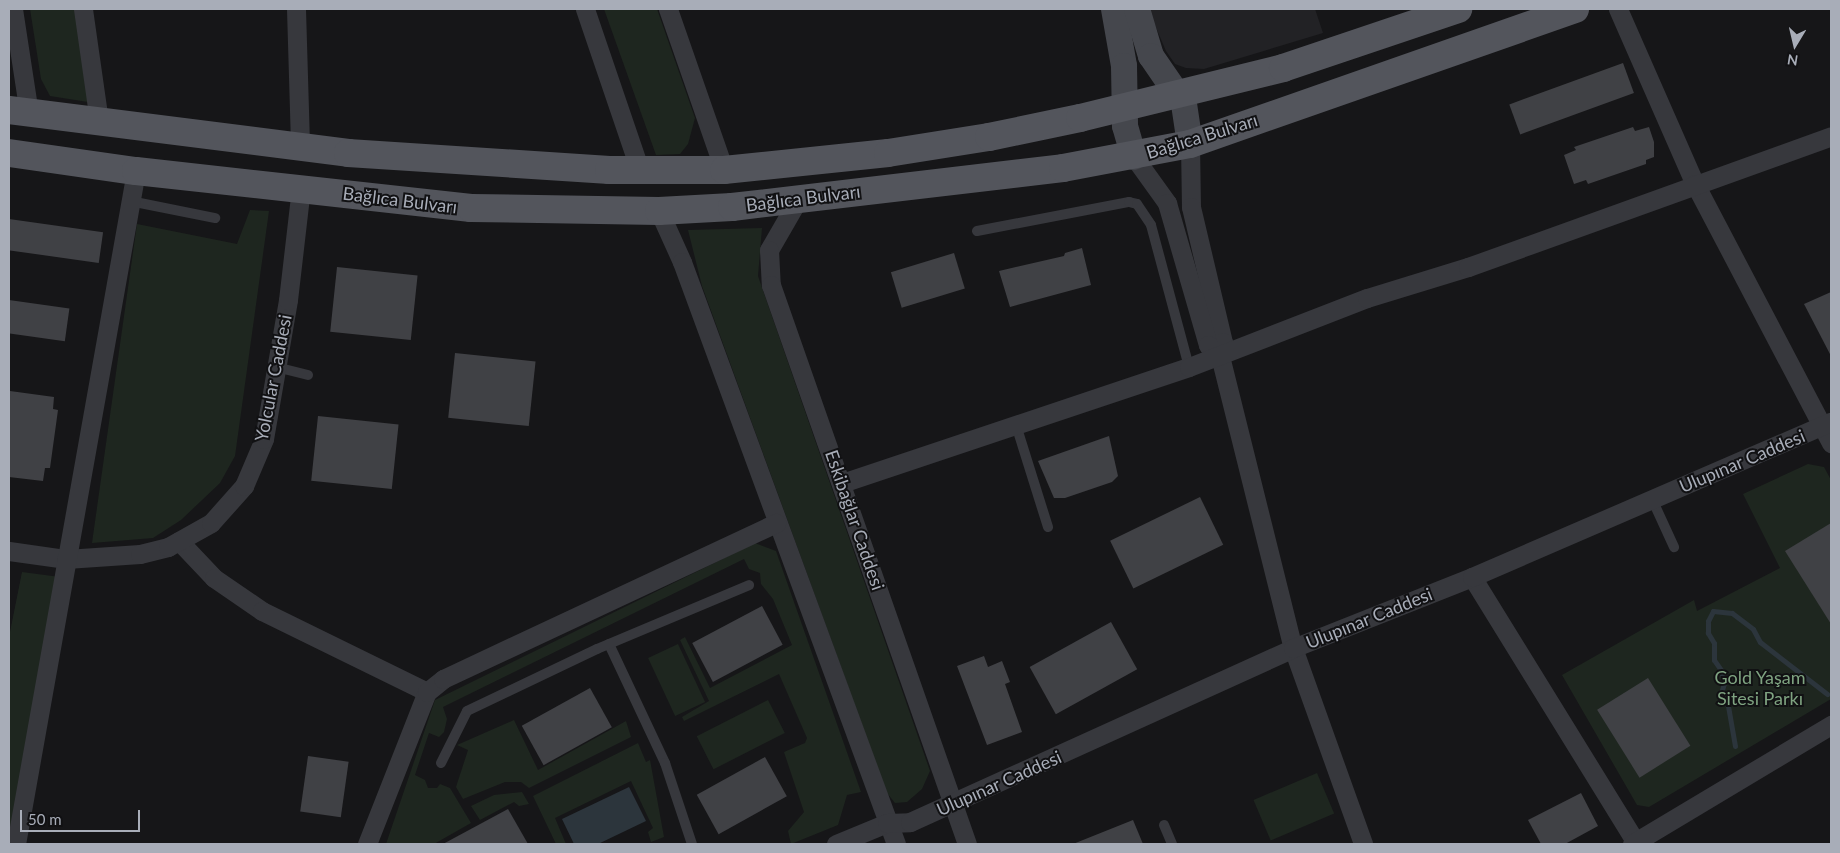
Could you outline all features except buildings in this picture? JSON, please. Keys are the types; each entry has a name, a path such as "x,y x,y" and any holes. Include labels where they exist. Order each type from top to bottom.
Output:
{"main road":[{"name":"Bağlıca Bulvarı","path":"19,111 300,146 442,160 640,171 724,170 888,153 980,139 1283,68 1458,9"},
{"name":"Bağlıca Bulvarı","path":"9,153 136,171 471,208 659,210 798,198 1134,157 1190,144 1575,9"}],"street":[{"path":"13,9 19,111"},
{"path":"83,9 99,121"},
{"path":"296,9 300,146"},
{"path":"585,9 640,171"},
{"path":"668,9 724,170"},
{"path":"1114,9 1124,66 1124,106 1128,143 1134,157 1166,203 1208,345 1220,356"},
{"path":"1137,9 1151,56 1178,93 1187,114 1192,207 1223,342 1220,356 1293,648 1363,844"},
{"path":"1618,9 1695,184 1826,424 1831,443"},
{"path":"842,483 1189,367 1367,298 1468,267 1831,136"},
{"path":"16,844 136,171"},
{"name":"Yolcular Caddesi","path":"9,551 66,559 140,554 168,547 211,523 244,486 264,439 301,188"},
{"name":"Eskibağlar Caddesi","path":"798,198 769,250 771,285 967,844"},
{"path":"659,210 682,262 893,843"},
{"name":"Ulupınar Caddesi","path":"836,844 887,823 910,822 1293,648 1472,577 1826,424"},
{"path":"367,844 426,692 443,679 776,523"},
{"path":"179,541 214,578 262,611 426,692"},
{"path":"1472,577 1635,844 1831,725"},
{"name":"Ulupınar Caddesi","path":"893,843 910,822"}],"lane":[{"path":"130,201 215,218"},
{"path":"977,231 1129,202 1137,204 1151,225 1189,367"},
{"path":"276,367 308,375"},
{"path":"1016,425 1048,527"},
{"path":"1652,499 1674,547"},
{"path":"441,763 467,711 609,644 749,584"},
{"path":"609,644 665,763 692,844"},
{"path":"1164,825 1172,844"}],"shaded area":[{"path":"1148,9 1315,9 1323,33 1204,69 1186,68 1175,64 1166,51"},
{"path":"629,787 646,821 598,844 574,844 562,819"}],"green space":[{"path":"30,9 76,9 88,102 50,96 41,79"},
{"path":"604,9 657,9 695,118 688,144 680,154 656,155"},
{"path":"250,210 269,211 235,456 220,483 181,520 153,538 92,543 137,224 237,244"},
{"path":"762,228 758,276 930,771 922,789 907,802 895,803 887,793 702,286 688,230"},
{"name":"Gold Yaşam Sitesi Parkı","path":"1808,464 1824,467 1831,480 1831,699 1649,807 1637,805 1562,675 1694,600 1697,611 1780,568 1743,494"},
{"path":"755,543 776,551 861,792 847,795 838,825 791,844 788,831 804,812 784,752 805,743 807,738 779,674 684,721 682,717 709,701 680,640 685,637 710,688 792,645 773,599 761,584 760,573 749,569 744,559 443,707 447,719 444,732 439,737 429,733 415,775 425,780 428,788 437,788 440,784 450,788 471,823 434,844 386,844 435,700"},
{"path":"22,572 60,577 9,835 9,637"},
{"path":"678,644 705,702 675,716 648,658"},
{"path":"768,700 785,733 714,769 697,736"},
{"path":"514,720 538,770 626,721 631,737 529,788 521,782 505,782 463,799 456,787 468,750 457,745"},
{"path":"638,743 646,762 650,760 664,837 651,842 648,832 653,828 631,781 555,818 566,844 556,844 533,796"},
{"path":"1317,773 1334,814 1271,840 1253,800"},
{"path":"522,792 529,804 519,806 514,802 480,820 471,806 494,795"}],"waterway":[{"path":"1735,746 1728,706 1721,693 1724,683 1721,670 1714,660 1714,643 1708,633 1708,621 1713,611 1732,613 1753,629 1760,642 1827,694"}]}
